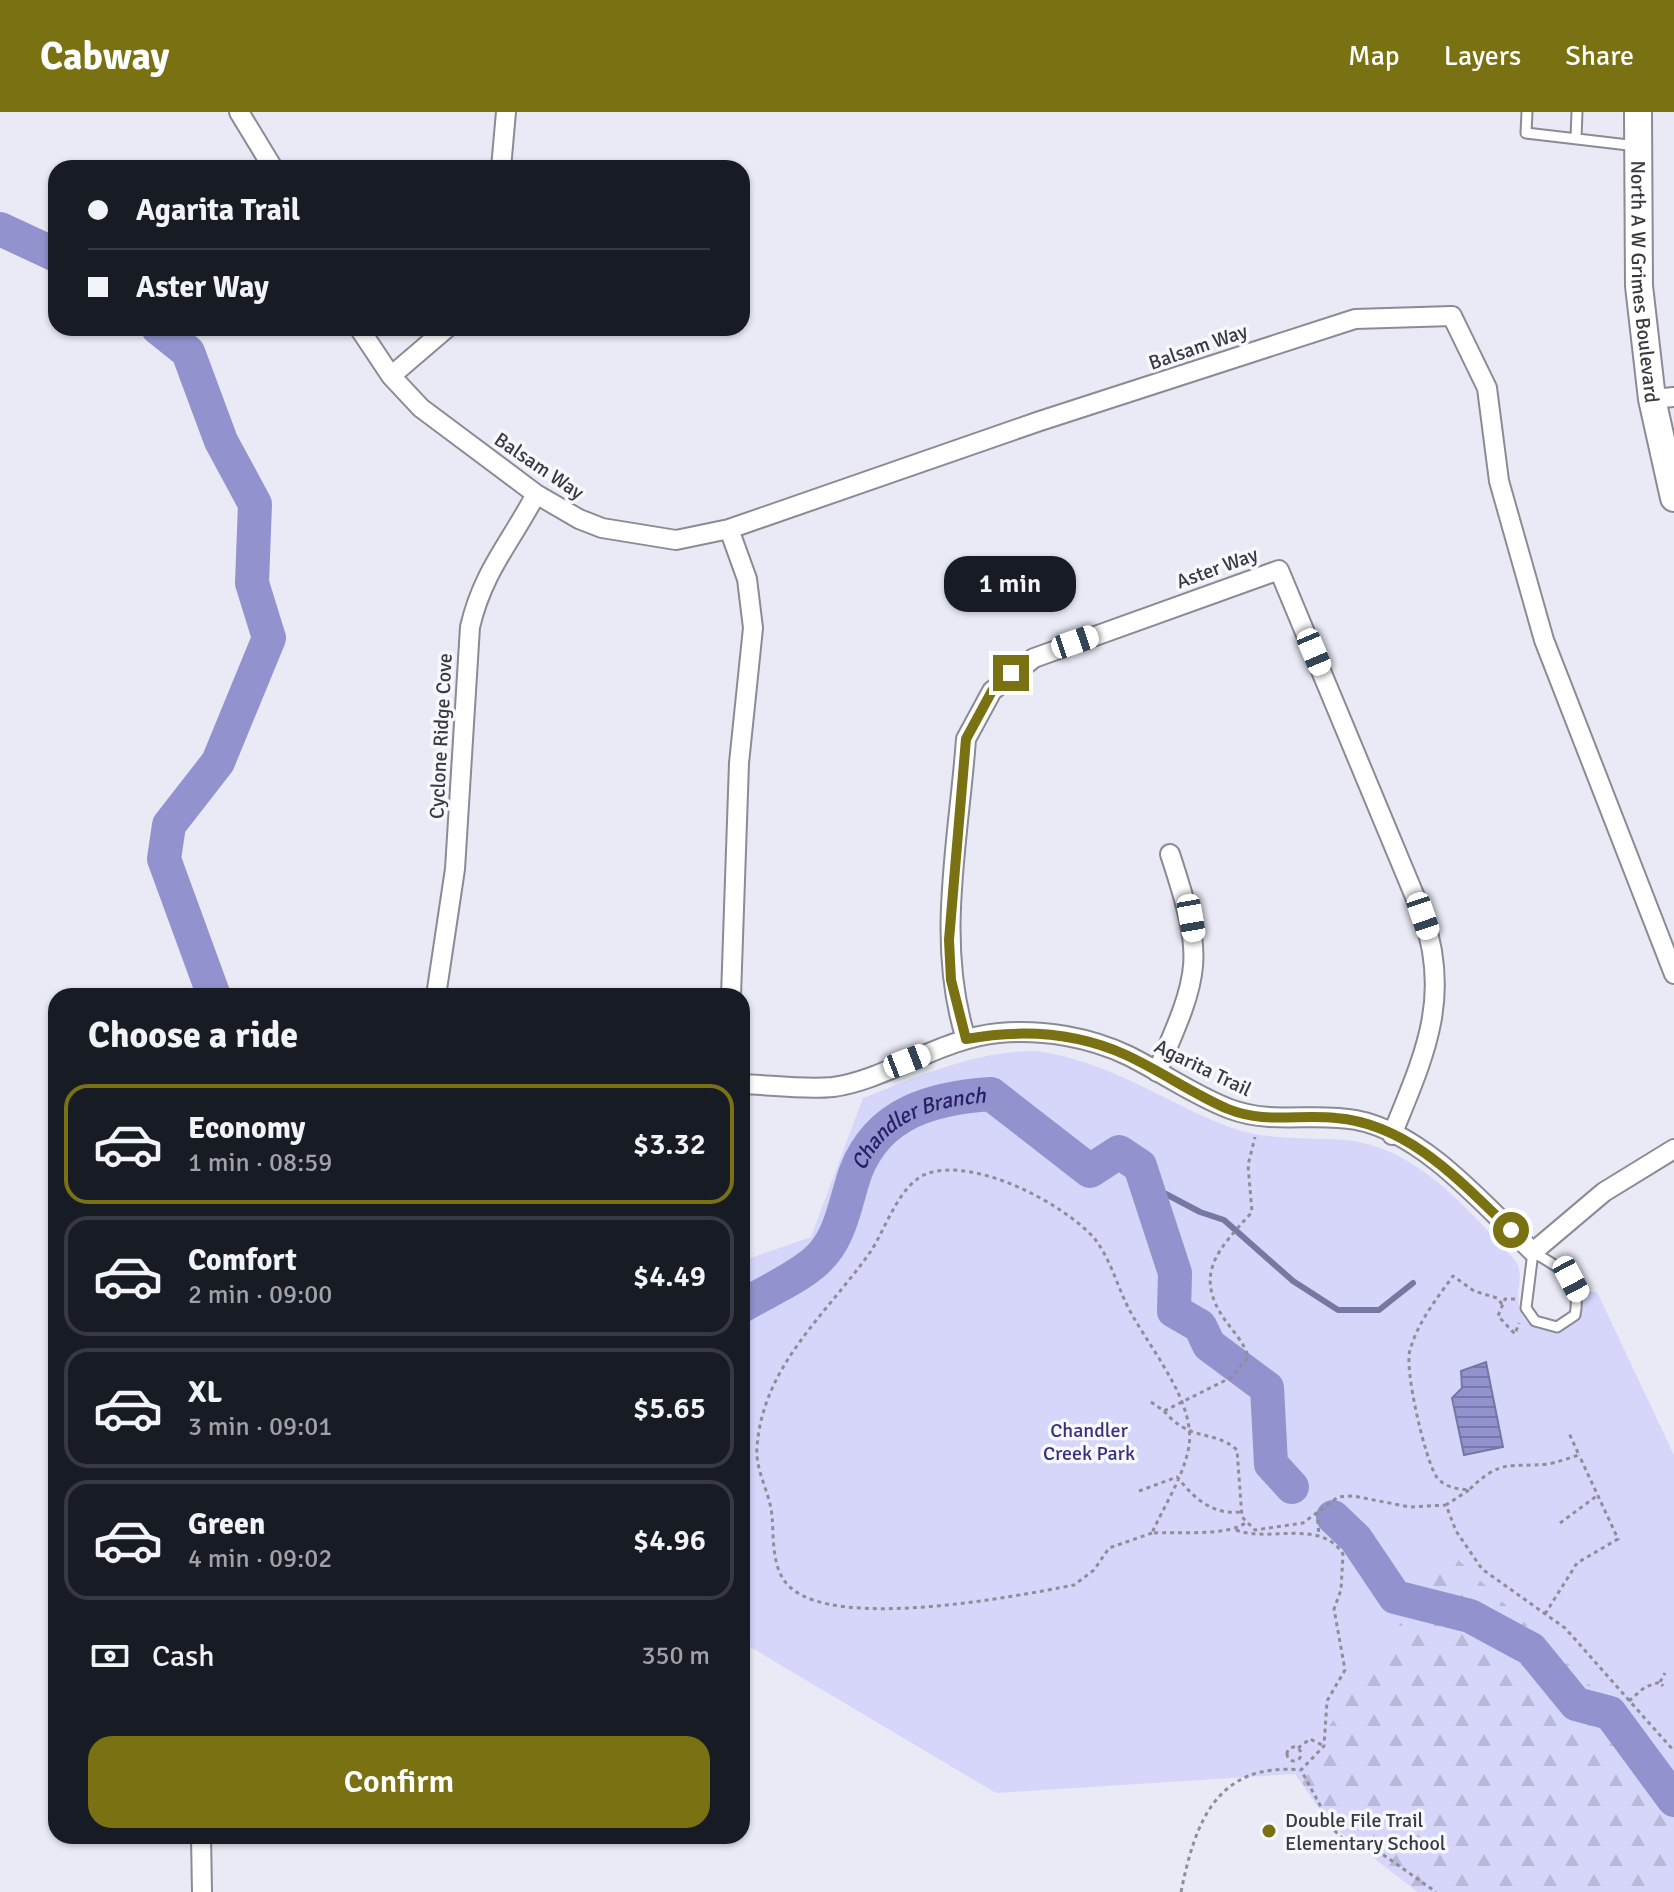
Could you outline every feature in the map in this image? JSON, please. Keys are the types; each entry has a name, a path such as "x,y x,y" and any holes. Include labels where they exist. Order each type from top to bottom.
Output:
{"main road":[{"name":"North A W Grimes Boulevard","path":"1638,112 1639,286 1663,398 1674,498"}],"street":[{"path":"239,112 268,160"},
{"path":"502,160 506,112"},
{"name":"Balsam Way","path":"364,336 391,376 421,408 536,494 579,519 643,537 676,540 729,529 1040,421 1355,319 1452,316 1487,388 1499,481 1544,640 1674,974"},
{"path":"391,376 438,336"},
{"name":"Cyclone Ridge Cove","path":"437,988 455,869 470,627 476,602 498,553 536,494"},
{"path":"729,529 747,579 753,628 739,763 731,988"},
{"name":"Aster Way","path":"966,1039 951,980 949,940 966,739 992,691 1011,673 1046,652 1279,570 1373,789 1426,924 1435,964 1436,997 1430,1038 1392,1135"},
{"path":"1157,1072 1187,1003 1195,968 1191,918 1170,854"},
{"name":"Agarita Trail","path":"750,1084 833,1087 966,1039 999,1033 1065,1036 1128,1055 1228,1109 1254,1117 1357,1120 1392,1135 1443,1165 1533,1252"},
{"path":"1533,1252 1604,1192 1674,1149"},
{"path":"201,1844 202,1892"}],"lane":[{"path":"1527,112 1526,133 1638,146"},
{"path":"1576,138 1577,112"},
{"path":"1533,1252 1571,1279 1579,1295 1575,1315 1557,1327 1535,1321 1526,1308 1533,1252"}],"path":[{"path":"1164,1411 1232,1377 1248,1353 1214,1305 1208,1283 1215,1258 1253,1205 1248,1165 1255,1137"},
{"path":"1152,1533 1189,1451 1189,1433 1172,1377 1138,1328 1099,1245 1088,1232 1043,1199 1010,1184 976,1174 938,1172 924,1175 911,1185 872,1249 788,1355 769,1397 757,1447 772,1513 773,1546 779,1571 790,1588 811,1598 874,1610 916,1609 1050,1590 1084,1580 1109,1548 1152,1533 1236,1530 1262,1537 1319,1536 1337,1546 1343,1554 1334,1609 1345,1670 1327,1701 1324,1746 1301,1770"},
{"path":"1469,1490 1452,1488 1437,1478 1428,1456 1408,1358 1427,1311 1453,1276 1474,1291 1497,1298 1502,1304"},
{"path":"1502,1304 1515,1299"},
{"path":"1502,1304 1498,1316 1515,1334 1521,1317"},
{"path":"1151,1402 1189,1433 1203,1434 1237,1450 1241,1512 1245,1523 1255,1530 1303,1523 1338,1497 1353,1496 1410,1507 1446,1505 1469,1490 1485,1474 1505,1464 1548,1464 1579,1455"},
{"path":"1544,1615 1577,1563 1618,1539 1569,1433"},
{"path":"1139,1491 1177,1477"},
{"path":"1177,1477 1210,1509 1224,1513 1241,1512"},
{"path":"1560,1523 1598,1495"},
{"path":"1446,1505 1456,1531 1476,1563 1586,1649 1674,1751"},
{"path":"1317,1512 1319,1536"},
{"path":"1236,1530 1245,1523"},
{"path":"1629,1701 1645,1687 1662,1684 1665,1673"},
{"path":"1324,1746 1310,1739 1298,1748 1291,1747 1287,1753 1289,1759 1296,1761 1333,1829 1351,1845 1378,1851 1436,1892"},
{"path":"1296,1761 1301,1754 1298,1748"},
{"path":"1181,1892 1190,1843 1220,1795 1251,1774 1279,1768 1301,1770"}],"green space":[{"name":"Chandler Creek Park","path":"1036,1051 1089,1064 1243,1131 1272,1136 1344,1140 1395,1154 1439,1184 1515,1260 1520,1272 1520,1309 1524,1318 1537,1329 1553,1330 1577,1320 1586,1291 1597,1292 1674,1455 1674,1892 1418,1892 1331,1825 1295,1774 996,1793 750,1647 750,1258 811,1237 863,1098 926,1073 969,1060"},
{"path":"1450,1552 1674,1765 1674,1892 1418,1892 1331,1825 1296,1774"}],"water":[{"path":"1486,1362 1503,1447 1464,1455 1452,1398 1462,1388 1461,1371"}],"waterway":[{"name":"Chandler Branch","path":"0,229 48,251"},
{"name":"Chandler Branch","path":"168,336 188,352 221,441 255,504 252,583 269,638 218,762 169,825 164,859 211,988"},
{"name":"Chandler Branch","path":"750,1302 799,1274 825,1252 842,1219 856,1171 866,1151 894,1122 910,1112 949,1099 991,1094 1090,1171 1119,1152 1140,1166 1175,1273 1174,1311 1200,1326 1209,1345 1267,1388 1271,1464 1292,1487"},
{"path":"1145,1183 1200,1212 1224,1220 1293,1281 1338,1310 1379,1310 1413,1283"},
{"name":"Chandler Branch","path":"1333,1517 1356,1539 1395,1597 1470,1616 1531,1649 1576,1704 1610,1713 1674,1800"}],"place":[{"name":"Double File Trail Elementary School","path":"1269,1831"}],"route":[{"path":"1011,673 992,691 966,739 949,965 966,1039 999,1033 1065,1036 1128,1055 1228,1109 1254,1117 1294,1120 1332,1117 1369,1124 1418,1148 1443,1165 1511,1230"}]}
